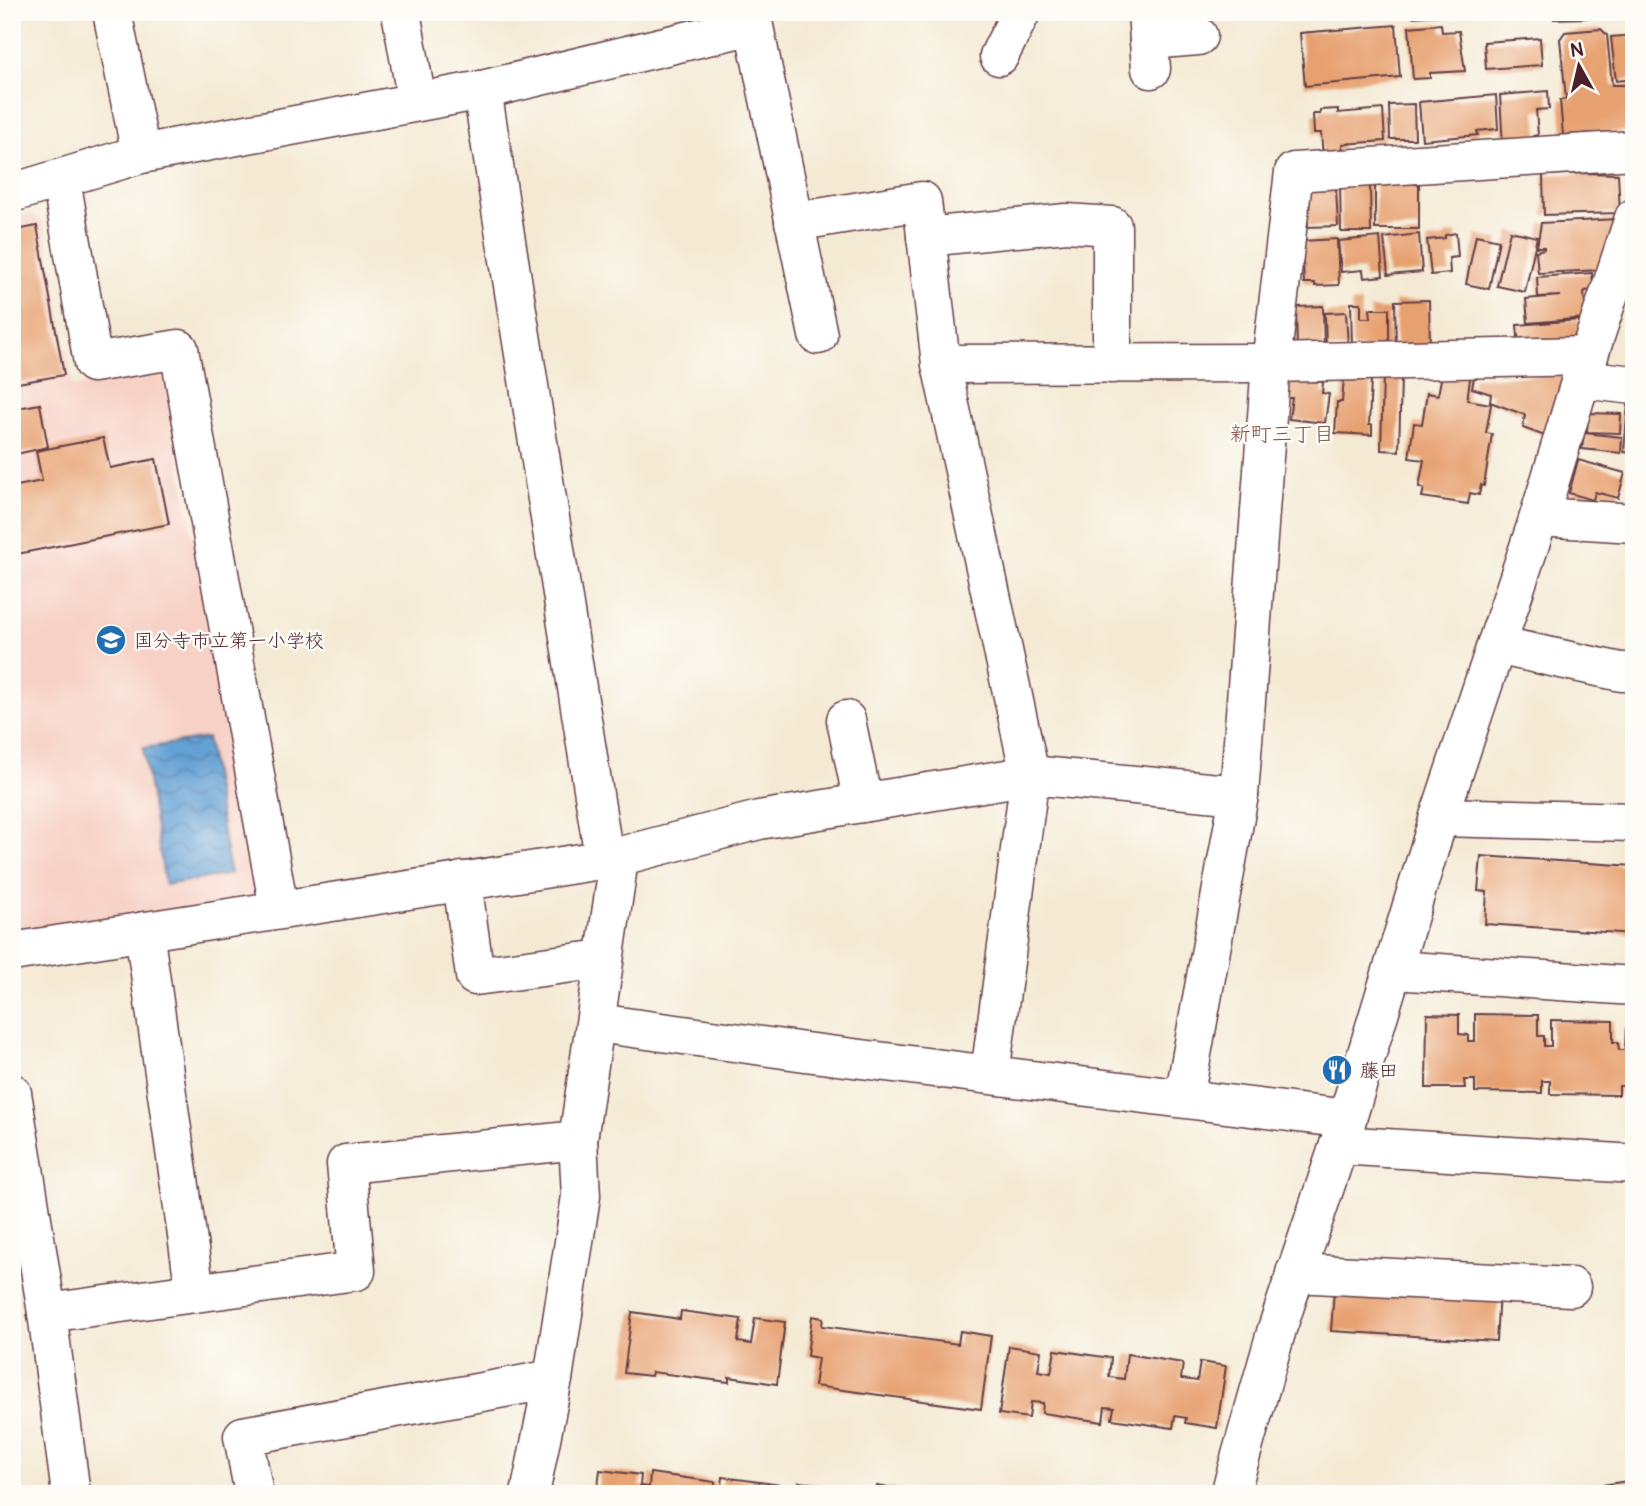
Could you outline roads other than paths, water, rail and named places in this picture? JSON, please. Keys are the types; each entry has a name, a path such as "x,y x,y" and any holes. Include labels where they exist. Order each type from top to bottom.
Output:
{"street":[{"path":"112,12 141,154"},
{"path":"401,12 417,102"},
{"path":"999,56 1021,12"},
{"path":"12,193 141,154 482,90 752,19 818,335"},
{"path":"1149,40 1198,36"},
{"path":"482,90 602,845 612,858 617,873 578,1140 581,1196 553,1379 530,1494"},
{"path":"1184,1098 1239,795 1271,363 1294,172 1634,150"},
{"path":"61,180 93,363 178,349 279,909"},
{"path":"794,222 922,201 941,364 1030,775 990,1074"},
{"path":"1230,1494 1295,1273 1343,1132 1439,817 1539,517 1634,218"},
{"path":"926,237 1066,223 1112,226 1112,363"},
{"path":"941,364 1271,363 1585,368 1634,385"},
{"path":"1539,517 1634,523"},
{"path":"1496,645 1621,672 1634,672"},
{"path":"846,720 863,803"},
{"path":"12,952 612,858 759,820 1030,775 1239,795"},
{"path":"1439,817 1634,822"},
{"path":"462,881 475,976 603,959"},
{"path":"144,931 195,1292"},
{"path":"1394,970 1634,986"},
{"path":"597,1023 1184,1098 1343,1132 1634,1164"},
{"path":"12,1093 47,1313 71,1494"},
{"path":"47,1313 356,1270 346,1164 578,1140"},
{"path":"1295,1273 1571,1287"},
{"path":"254,1494 243,1436 553,1379"}],"water":[{"path":"207,738 230,874 165,885 143,748"}],"place":[{"name":"国分寺市立第一小学校","path":"111,640"},
{"name":"藤田","path":"1337,1070"}],"district":[{"name":"新町三丁目","path":"1282,434"}]}
